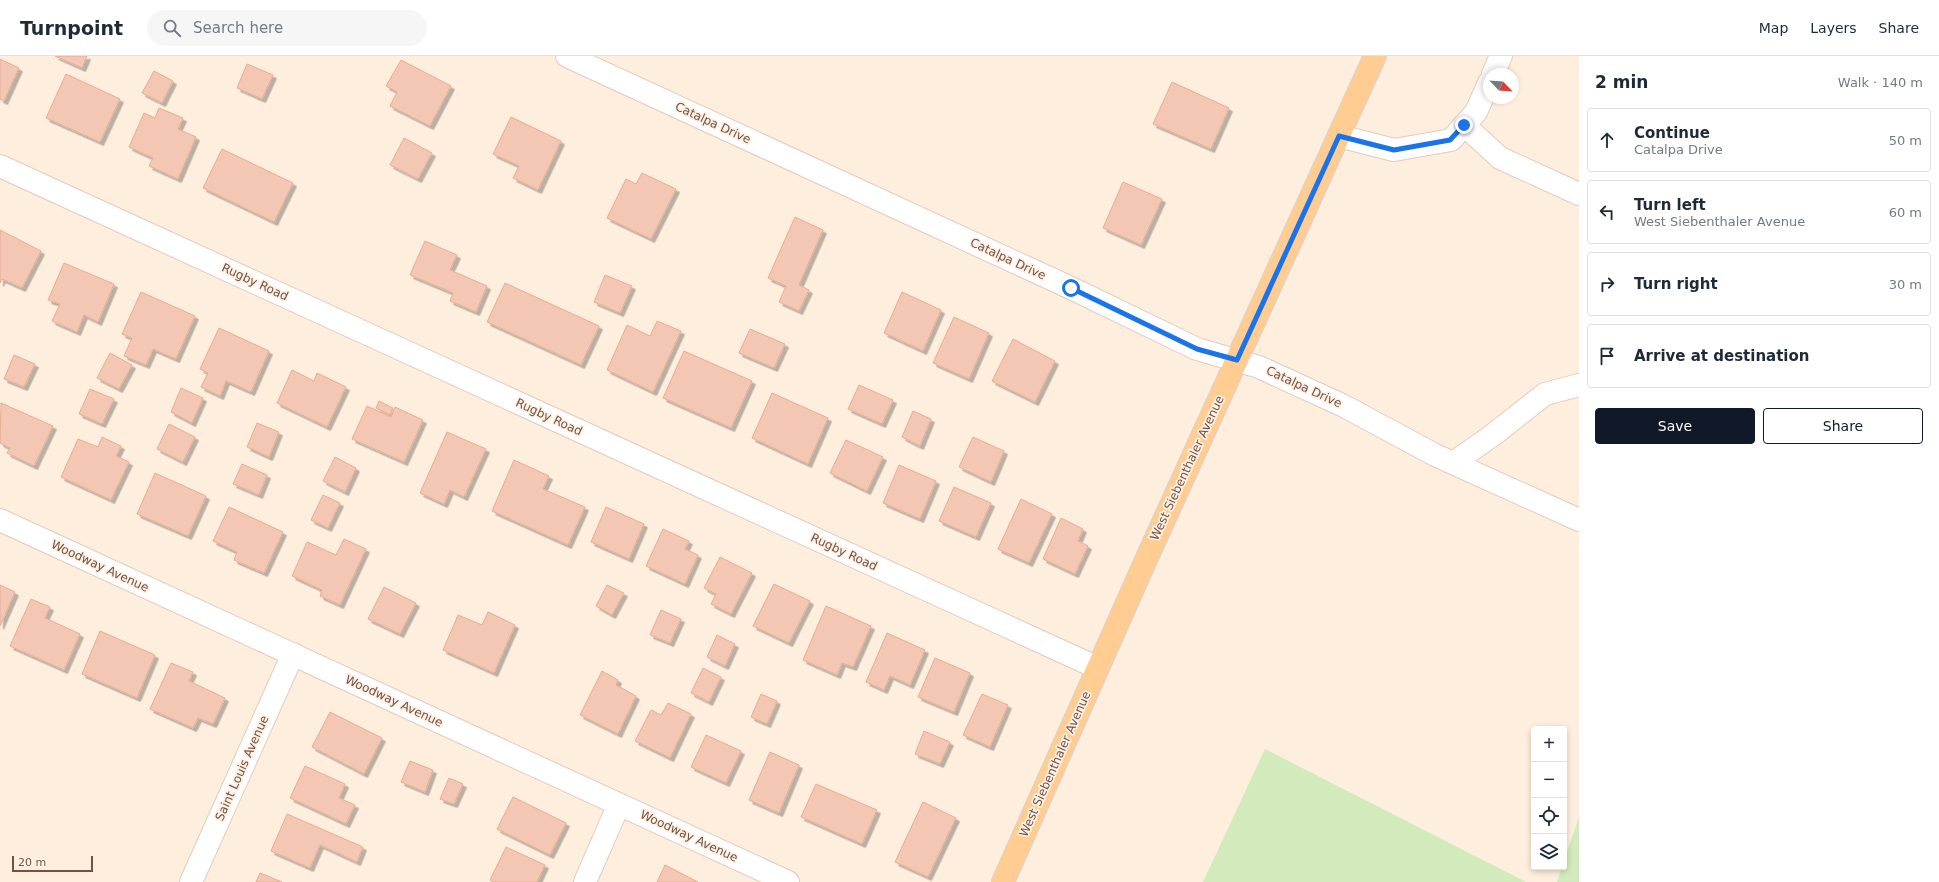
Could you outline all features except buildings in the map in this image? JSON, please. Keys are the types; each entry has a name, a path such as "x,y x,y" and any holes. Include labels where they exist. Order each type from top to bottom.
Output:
{"main road":[{"name":"West Siebenthaler Avenue","path":"1003,882 1145,562 1375,56"}],"street":[{"name":"Catalpa Drive","path":"567,56 1071,288 1197,349 1259,367 1344,406 1453,463 1579,520"},
{"path":"1496,68 1501,56"},
{"path":"1339,136 1394,150 1450,140 1476,112 1483,96"},
{"path":"1464,125 1500,158 1579,194"},
{"name":"Rugby Road","path":"0,166 1098,668"},
{"path":"1453,463 1545,394 1579,386"},
{"name":"Woodway Avenue","path":"0,520 788,882"},
{"name":"Saint Louis Avenue","path":"191,882 293,654"},
{"path":"585,882 619,804"}],"green space":[{"path":"1265,749 1526,882 1203,882"},
{"path":"1579,817 1579,882 1557,882 1561,870 1567,870 1567,851"}],"route":[{"path":"1071,288 1197,349 1214,355 1237,360 1339,136 1394,150 1450,140 1464,125"}]}
